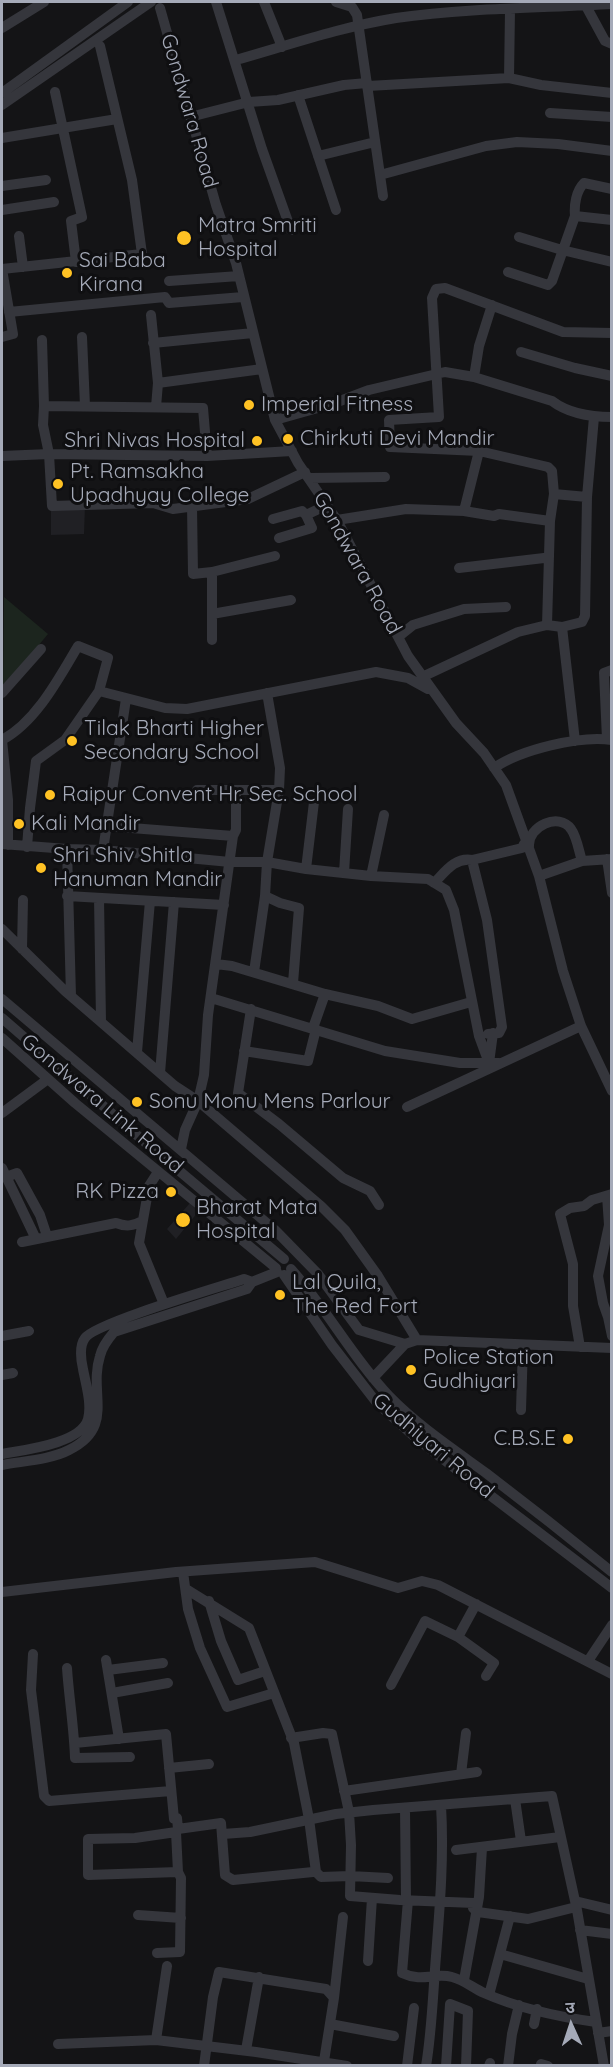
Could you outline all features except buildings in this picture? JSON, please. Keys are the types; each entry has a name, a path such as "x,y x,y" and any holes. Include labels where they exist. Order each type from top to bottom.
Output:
{"street":[{"path":"2,28 44,2"},
{"path":"2,93 128,2"},
{"path":"216,2 262,149 291,230"},
{"path":"264,2 282,47"},
{"path":"336,2 352,4 357,15 384,196"},
{"path":"2,105 152,3"},
{"name":"Gondwara Road","path":"152,3 239,276 275,420 292,451 337,520 398,637 422,677 456,723 484,753 506,785 539,876 563,971 581,1026 612,1091"},
{"path":"236,60 358,25 398,18 510,10 525,5 612,4"},
{"path":"586,6 605,41 612,44"},
{"path":"509,78 510,10"},
{"path":"2,337 13,334 2,269 142,254 132,180 100,46"},
{"path":"190,117 249,102 367,83 368,86 509,78 541,85 612,93"},
{"path":"55,92 81,217 71,221 76,262"},
{"path":"298,95 336,210"},
{"path":"550,113 612,117"},
{"path":"2,138 117,119"},
{"path":"318,156 375,142"},
{"path":"380,175 486,146 517,142 558,144 612,151"},
{"path":"2,186 46,180"},
{"path":"508,272 548,285 552,281 575,216 574,207 580,187 584,183 612,189"},
{"path":"2,210 54,202"},
{"path":"575,216 612,220"},
{"path":"19,236 23,267"},
{"path":"519,237 612,262"},
{"path":"169,282 239,276"},
{"path":"547,625 550,521 554,494 552,471 548,467 479,451 390,447 389,420 439,417 432,298 436,289 445,288 563,332 612,333"},
{"path":"9,312 165,297 169,303 243,297"},
{"path":"474,378 479,346 492,304"},
{"path":"151,315 158,383 156,407"},
{"path":"153,343 253,333"},
{"path":"82,337 85,406"},
{"path":"42,340 44,424 49,454 52,506 153,503 173,509 248,499 308,475 385,477"},
{"path":"521,352 612,376"},
{"path":"158,383 262,369"},
{"path":"275,420 332,404 369,390 445,372 552,401 563,409 594,417 612,417"},
{"path":"44,406 203,408 207,456"},
{"path":"422,677 518,632 547,625 562,627 582,622 585,616 587,496 594,417"},
{"path":"2,456 49,454 207,456 292,451"},
{"path":"464,511 479,451"},
{"path":"554,494 587,496"},
{"path":"306,515 327,505"},
{"path":"192,506 193,573 212,572 275,556"},
{"path":"337,520 406,509 464,511 550,521"},
{"path":"273,519 302,511 312,528 279,537"},
{"path":"459,568 549,559"},
{"path":"212,572 212,640"},
{"path":"212,614 291,600"},
{"path":"398,637 413,625 464,609 506,607"},
{"path":"562,627 575,741"},
{"path":"27,847 36,761 65,740 99,691 108,658 78,646 50,695 12,734 2,740 5,845 27,847 103,850 230,862 267,862 371,876 428,879 446,890 454,910 479,1036 494,1063"},
{"path":"2,693 41,649"},
{"path":"494,768 508,759 540,748 575,741 609,739 604,673 612,670"},
{"path":"99,691 165,708 188,709 376,672 408,678 434,692"},
{"path":"254,972 265,896 267,862 279,790 280,768 267,693"},
{"path":"103,850 126,699"},
{"path":"197,790 279,790"},
{"path":"181,1149 185,1130 198,1101 204,1075 211,998 233,836 236,830 236,791"},
{"path":"306,869 314,802"},
{"path":"344,873 348,809"},
{"path":"371,876 384,815"},
{"path":"434,883 453,863 522,848 524,844 529,846 529,838 533,830 551,822 559,821 572,829 582,861"},
{"path":"106,826 233,836"},
{"path":"67,849 71,996"},
{"path":"539,876 582,861 609,859 612,893"},
{"path":"472,860 487,920 502,1027 499,1033 479,1036"},
{"path":"67,896 224,905"},
{"path":"265,896 299,908 293,983"},
{"path":"99,898 101,1021"},
{"path":"22,949 23,900"},
{"path":"137,1052 150,901"},
{"path":"160,1073 174,902"},
{"path":"2,929 45,974 175,1086 198,1101 321,1206 345,1230 383,1284 417,1340"},
{"path":"216,964 378,1006 412,1019 471,1002"},
{"path":"244,1051 308,1061 314,1029 325,994"},
{"path":"211,998 385,1051 460,1063 494,1063"},
{"path":"2,999 132,1111 250,1208 318,1274 359,1330 405,1344"},
{"path":"251,1009 238,1092 343,1179 370,1191 379,1205"},
{"name":"Gondwara Link Road","path":"2,1018 284,1267"},
{"path":"407,1107 494,1063 581,1026"},
{"path":"493,1033 494,1063"},
{"name":"Gondwara Link Road","path":"2,1038 158,1172 284,1267"},
{"path":"2,1113 48,1079"},
{"path":"158,1172 149,1186 139,1243 164,1304"},
{"path":"36,1239 4,1173 17,1173 40,1215 47,1236"},
{"path":"580,1347 573,1306 573,1264 560,1214 570,1208 584,1206 592,1200 609,1195 609,1225 598,1276 612,1336"},
{"path":"22,1242 116,1223 123,1226 134,1225 142,1221"},
{"path":"2,1454 58,1448 70,1450 94,1430 98,1415 99,1357 114,1332 247,1289 252,1282 284,1267 298,1253"},
{"name":"Gudhiyari Road","path":"284,1267 310,1291 373,1378 390,1397 420,1423 612,1572"},
{"name":"Gudhiyari Road","path":"284,1267 332,1345 377,1403 474,1484 612,1588"},
{"path":"2,1464 58,1448 87,1422 89,1410 81,1359 85,1337 96,1329 164,1304 244,1279 252,1282"},
{"path":"2,1336 30,1331"},
{"path":"373,1378 405,1344 417,1340 612,1348"},
{"path":"521,1410 522,1345"},
{"path":"2,1592 183,1572 315,1562 398,1588 422,1581 438,1585 612,1674"},
{"path":"183,1572 188,1609 200,1648 227,1707 274,1693"},
{"path":"186,1589 209,1601 249,1628 291,1738 309,1819 316,1872 321,1877 388,1878"},
{"path":"209,1601 221,1641 238,1680 266,1671"},
{"path":"458,1637 476,1604"},
{"path":"391,1685 425,1621 458,1637 494,1663 486,1676"},
{"path":"588,1662 612,1625"},
{"path":"33,1654 32,1690 44,1796 49,1801 171,1791"},
{"path":"119,1739 107,1665 163,1663"},
{"path":"67,1668 75,1758 130,1757"},
{"path":"112,1693 168,1683"},
{"path":"461,1774 466,1732"},
{"path":"291,1738 323,1733 332,1734 349,1812 350,1896 474,1903 473,1908 476,1911"},
{"path":"75,1743 166,1734 174,1819 177,1818 178,1872 181,1878 180,1952 157,1953"},
{"path":"169,1768 209,1764"},
{"path":"344,1791 477,1772"},
{"path":"223,1834 250,1832 349,1812 552,1796 575,1904 604,2066"},
{"path":"514,1799 521,1841"},
{"path":"426,2066 440,1901 443,1845 441,1805"},
{"path":"405,1808 407,1900 402,1973 421,1979 448,1976 464,1980 489,1995 519,2005 596,2022"},
{"path":"178,1872 88,1875 88,1839 115,1840 222,1823 225,1875 233,1880 316,1872"},
{"path":"456,1850 560,1837"},
{"path":"464,1980 479,1897 482,1848"},
{"path":"368,1961 372,1898"},
{"path":"476,1911 528,1919 575,1904 612,1910"},
{"path":"138,1915 181,1918"},
{"path":"489,1995 510,1916"},
{"path":"324,2061 343,1917"},
{"path":"580,1930 612,1934"},
{"path":"500,1954 588,1980"},
{"path":"156,2040 167,1966"},
{"path":"204,2066 211,2009 219,1972 326,1989 334,1998"},
{"path":"246,2050 260,1977"},
{"path":"446,2066 450,2004 468,2011 466,2066"},
{"path":"508,2066 519,2005"},
{"path":"407,2066 414,2008"},
{"path":"534,2024 537,2010"},
{"path":"330,2024 394,2036"},
{"path":"598,2033 612,2031"},
{"path":"58,2044 156,2040 246,2050 347,2066"}],"shaded area":[{"path":"85,506 84,534 51,535 51,508"},
{"path":"4,597 48,634 3,688"},
{"name":"Bharat Mata Hospital","path":"190,1203 198,1212 176,1239 167,1229"}],"place":[{"name":"Matra Smriti Hospital","path":"184,238"},
{"name":"Sai Baba Kirana","path":"67,273"},
{"name":"Imperial Fitness","path":"249,405"},
{"name":"Chirkuti Devi Mandir","path":"288,439"},
{"name":"Shri Nivas Hospital","path":"257,441"},
{"name":"Pt. Ramsakha Upadhyay College","path":"58,484"},
{"name":"Tilak Bharti Higher Secondary School","path":"72,741"},
{"name":"Raipur Convent Hr. Sec. School","path":"50,795"},
{"name":"Kali Mandir","path":"19,824"},
{"name":"Shri Shiv Shitla Hanuman Mandir","path":"41,868"},
{"name":"Sonu Monu Mens Parlour","path":"137,1102"},
{"name":"RK Pizza","path":"171,1192"},
{"name":"Bharat Mata Hospital","path":"183,1220"},
{"name":"Lal Quila, The Red Fort","path":"280,1295"},
{"name":"Police Station Gudhiyari","path":"411,1370"},
{"name":"C.B.S.E","path":"568,1439"}]}
